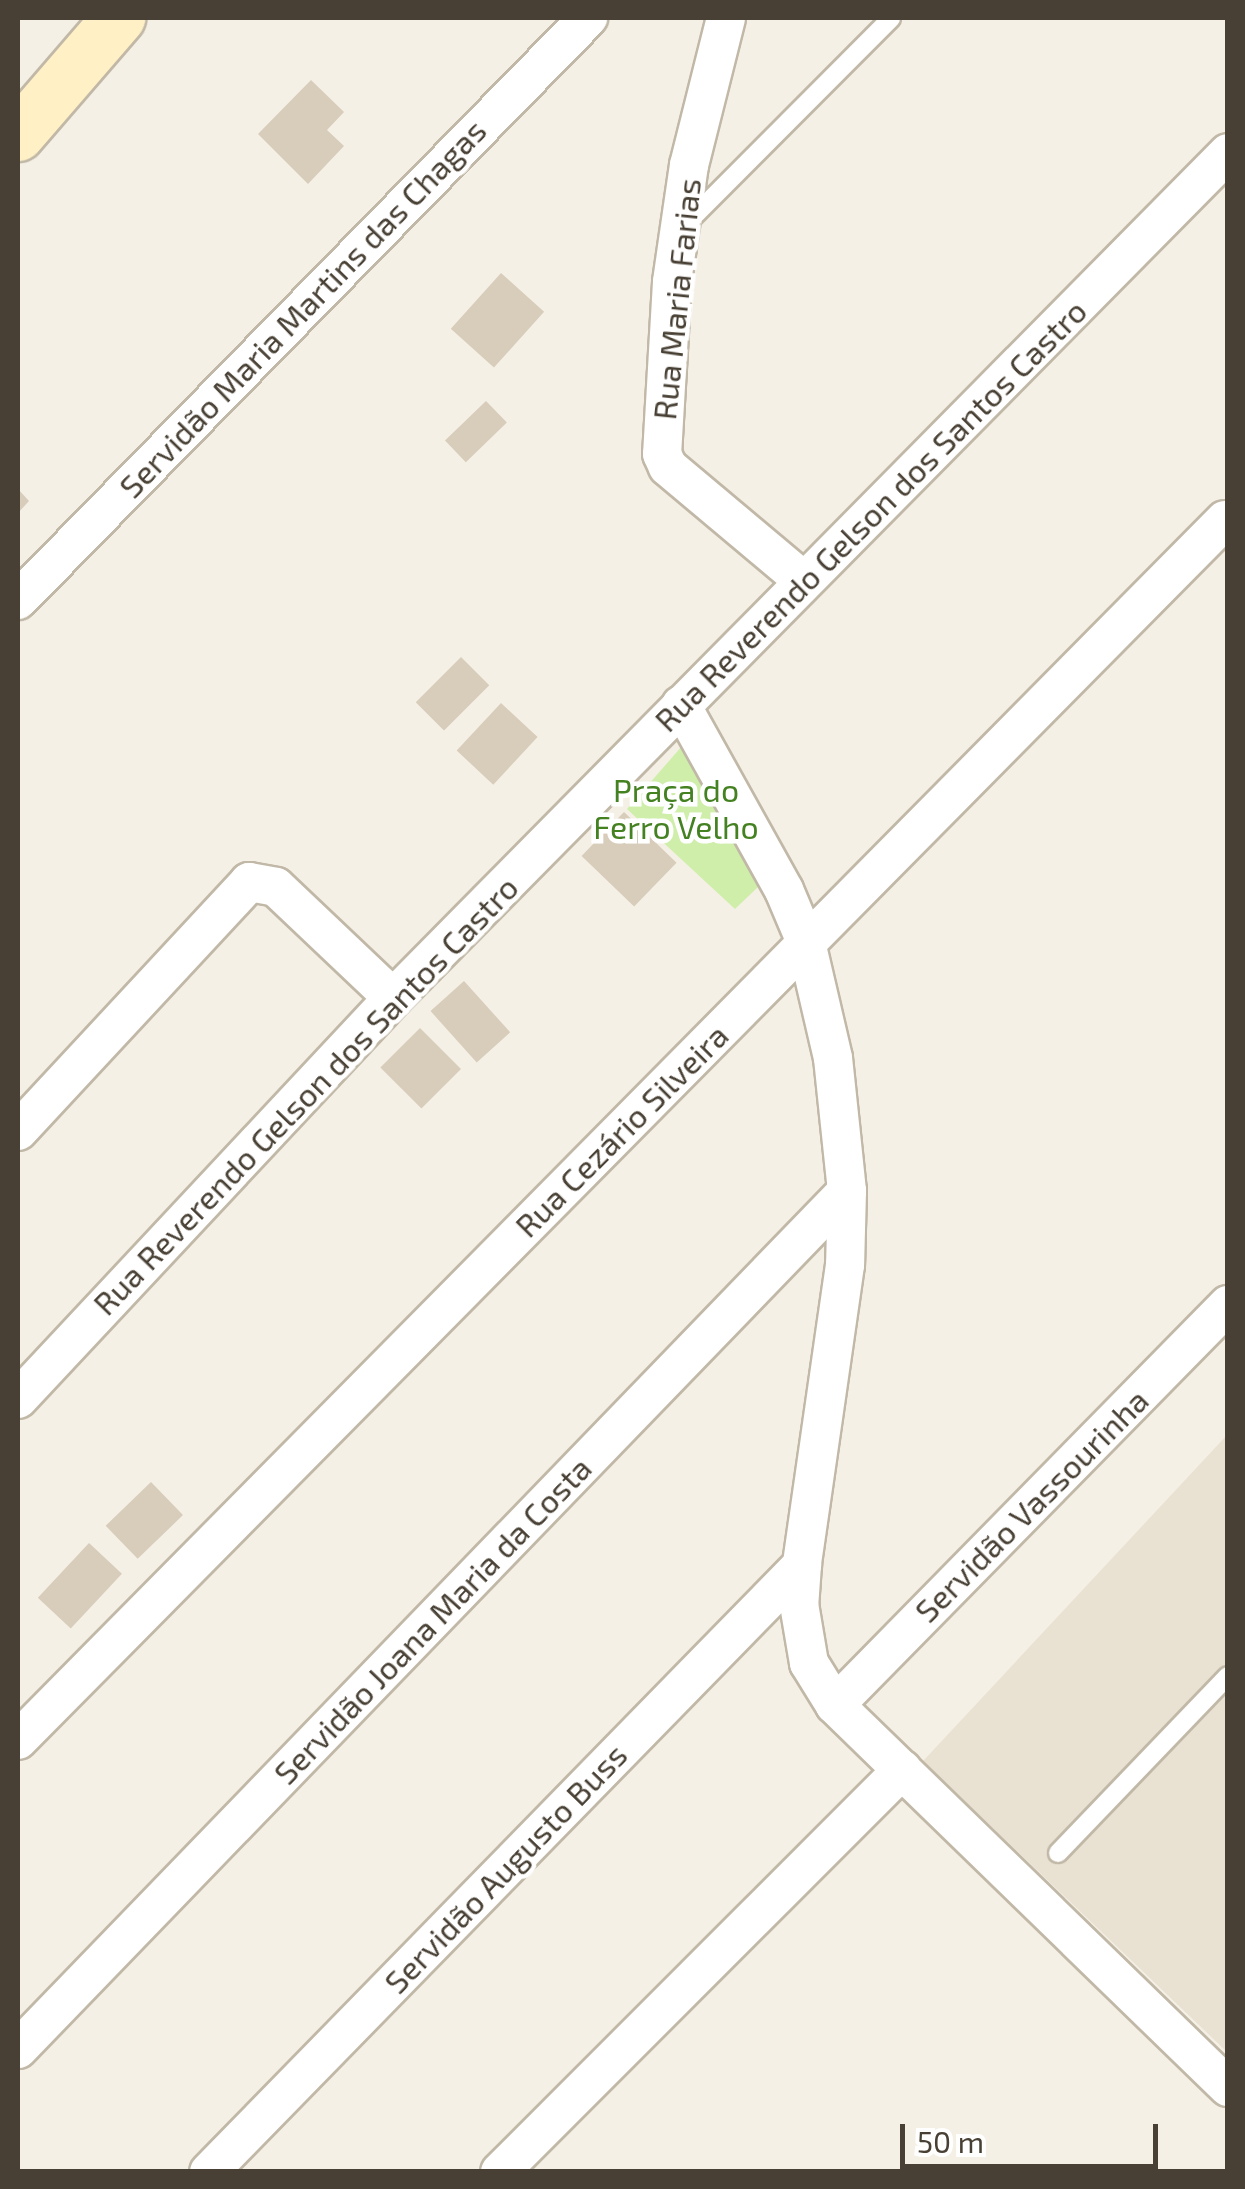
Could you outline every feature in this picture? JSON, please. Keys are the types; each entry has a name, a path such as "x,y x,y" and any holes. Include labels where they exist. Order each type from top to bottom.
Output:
{"street":[{"path":"18,135 119,18"},
{"name":"Servidão Maria Martins das Chagas","path":"18,600 588,18"},
{"name":"Rua Maria Farias","path":"726,18 689,164 662,454 668,467 804,581"},
{"name":"Rua Reverendo Gelson dos Santos Castro","path":"18,1399 393,998 1228,153"},
{"name":"Rua Cezário Silveira","path":"18,1740 1226,520"},
{"path":"682,705 755,834 806,942 833,1058 847,1191 841,1328 802,1565 802,1636 834,1704 1228,2087"},
{"path":"18,1131 249,882 276,888 393,998"},
{"name":"Servidão Joana Maria da Costa","path":"18,2049 847,1191"},
{"name":"Servidão Vassourinha","path":"834,1704 1228,1305"},
{"name":"Servidão Augusto Buss","path":"209,2172 802,1565"},
{"path":"500,2172 902,1770"}],"lane":[{"path":"680,230 891,18"},
{"path":"1058,1852 1228,1676"}],"shaded area":[{"path":"1227,1435 1227,2052 923,1761"}],"green space":[{"name":"Praça do Ferro Velho","path":"683,745 759,886 735,909 627,809"}],"building":[{"path":"311,80 344,112 327,130 344,146 308,184 258,134"},
{"path":"501,273 544,312 494,368 451,329"},
{"path":"486,401 507,423 466,462 445,441"},
{"path":"18,489 29,501 18,513"},
{"path":"461,657 489,685 444,731 416,702"},
{"path":"501,703 538,737 493,785 457,751"},
{"path":"624,812 677,863 634,907 582,856"},
{"path":"464,981 510,1032 477,1062 431,1011"},
{"path":"420,1028 461,1069 421,1109 380,1068"},
{"path":"151,1482 183,1515 138,1559 106,1526"},
{"path":"89,1543 122,1574 71,1629 38,1598"}]}
